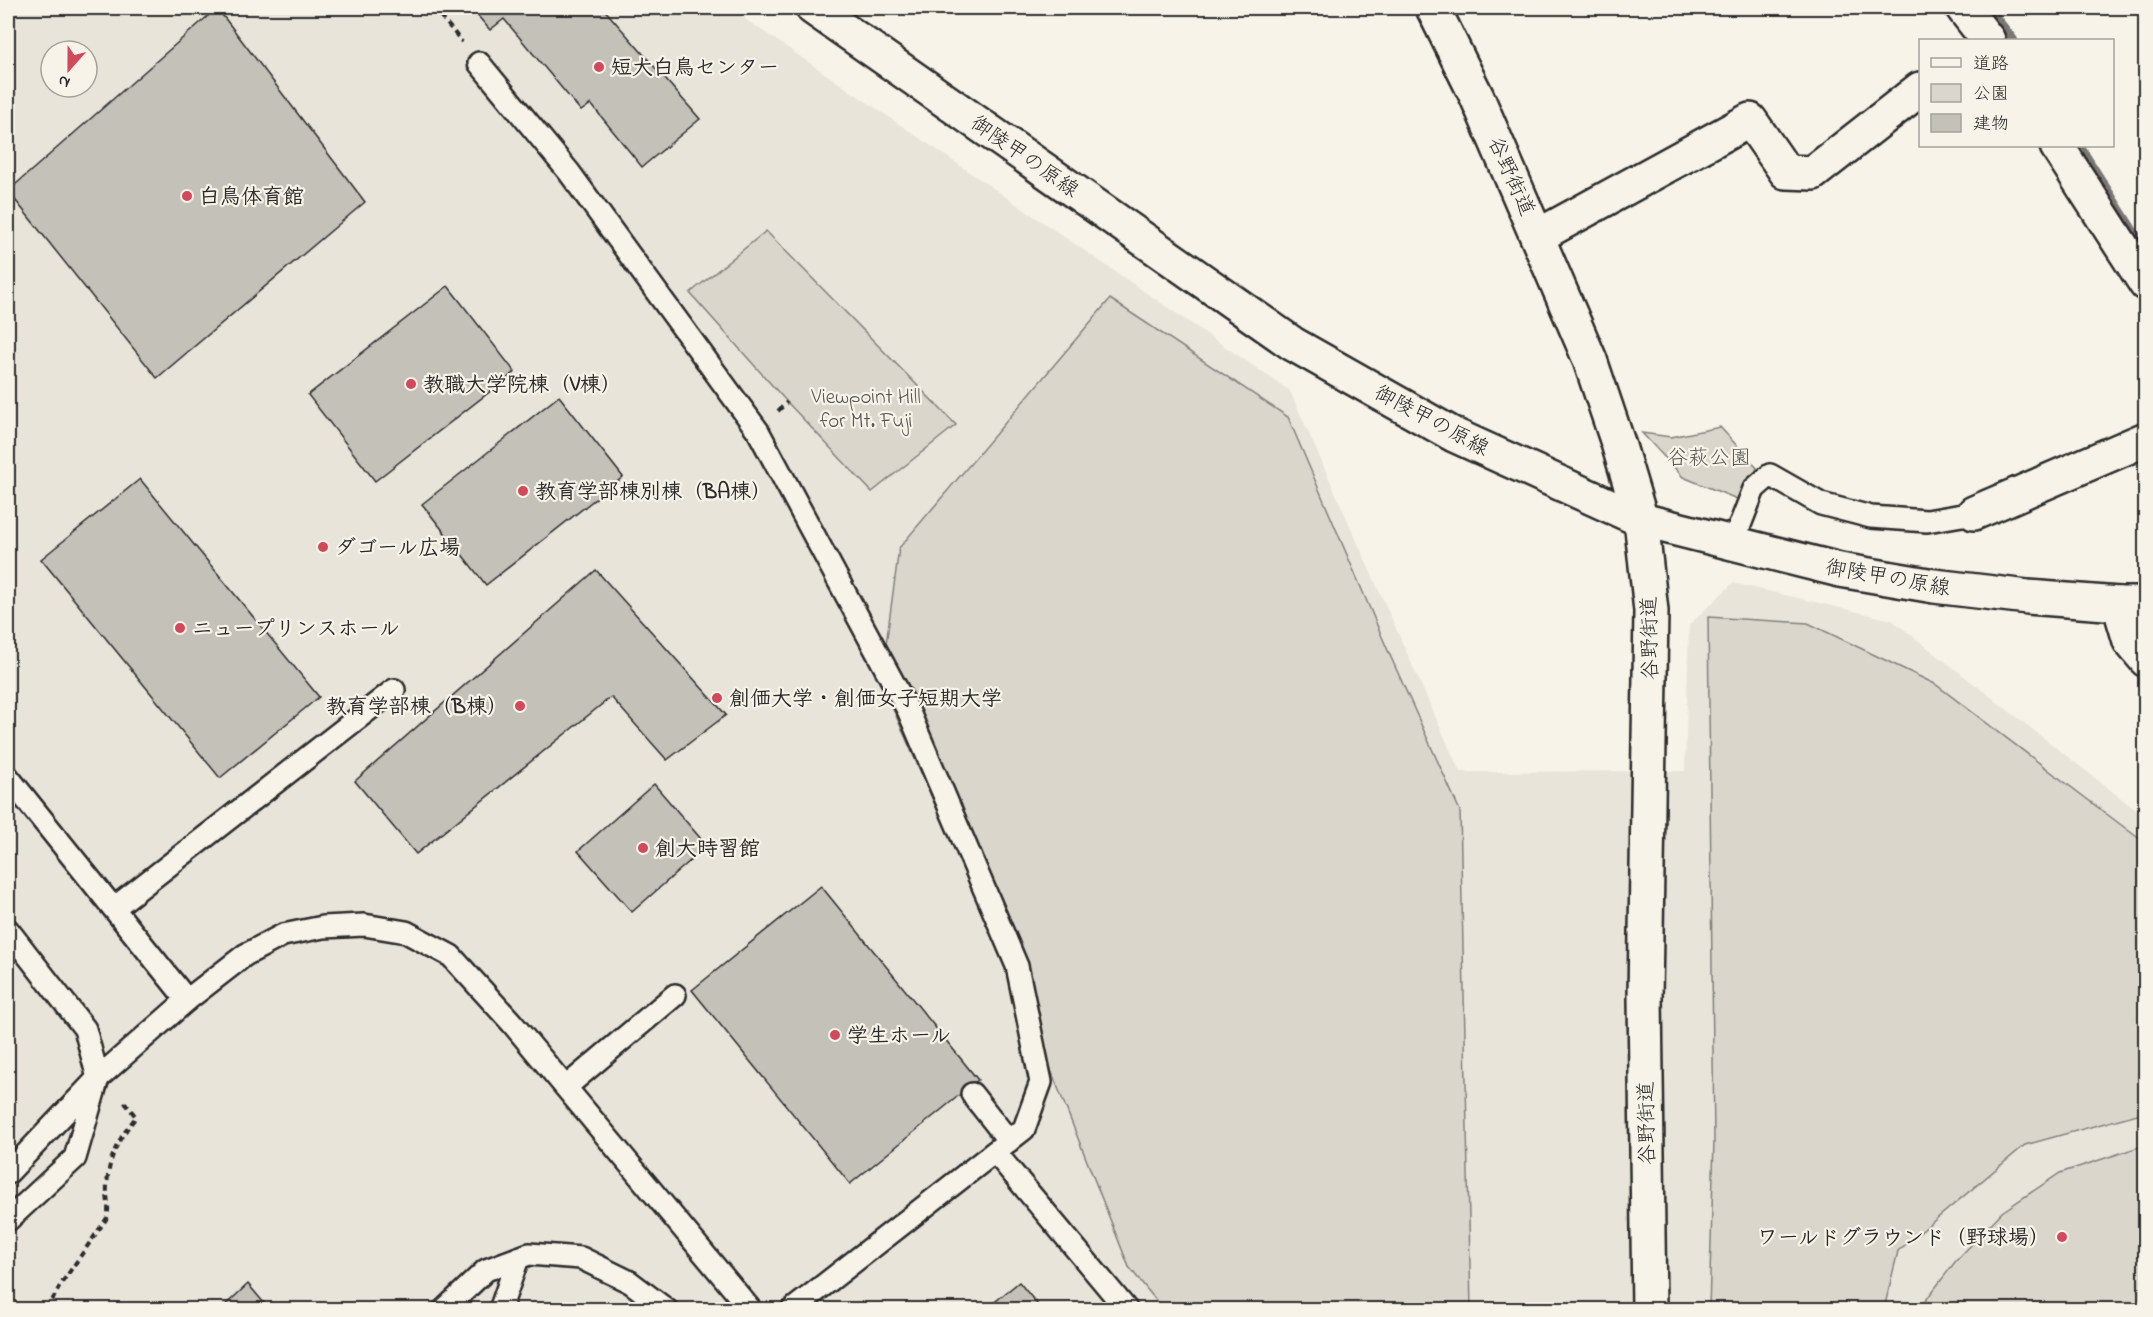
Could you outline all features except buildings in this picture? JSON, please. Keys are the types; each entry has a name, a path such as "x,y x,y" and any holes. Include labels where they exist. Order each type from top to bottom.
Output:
{"street":[{"name":"御陵甲の原線","path":"813,8 1293,344 1454,435 1641,520 1840,570 1934,586 2028,597 2132,604"},
{"name":"谷野街道","path":"1433,8 1477,97 1590,360 1641,520 1651,611 1645,997 1649,1310"},
{"path":"1963,8 1984,39"},
{"path":"1538,236 1750,120 1786,172 1813,173 1919,90"},
{"path":"2058,147 2145,284"},
{"path":"1974,513 2145,439"},
{"path":"2132,604 2130,641 2145,660"}],"lane":[{"path":"479,63 569,172 753,422 908,710 1017,966 1041,1082 1024,1129 792,1310"},
{"path":"1733,543 1754,489 1770,475 1821,504 1871,517 1928,521 1974,513"},
{"path":"114,908 394,690"},
{"path":"8,777 187,1000"},
{"path":"8,1173 98,1078 187,1000 245,955 283,935 323,927 364,925 405,932 451,956 512,1023 751,1310"},
{"path":"8,930 85,1029 98,1078 75,1158 8,1220"},
{"path":"566,1087 675,995"},
{"path":"972,1094 1002,1146 1127,1310"},
{"path":"444,1310 486,1270 530,1254 581,1258 630,1282 667,1310"},
{"path":"500,1310 518,1258"}],"path":[{"path":"434,8 479,63"},
{"path":"46,1310 106,1218 110,1206 106,1188 110,1164 118,1140 136,1117 117,1092 98,1078"},
{"path":"8,1241 10,1249 8,1272"}],"shaded area":[{"name":"創価大学・創価女子短期大学","path":"8,8 729,8 1290,391 1460,772 1685,771 1689,625 1733,583 1892,620 2145,817 2145,1309 8,1309"}],"green space":[{"name":"Viewpoint Hill for Mt. Fuji","path":"766,231 956,425 872,492 787,402 690,293"},
{"path":"1110,299 1288,417 1389,653 1460,811 1471,1309 1163,1309 1129,1267 1043,1050 881,682 899,548"},
{"name":"谷萩公園","path":"1720,427 1757,468 1742,501 1683,477 1642,433 1671,437"},
{"path":"1708,617 1808,623 1935,684 2145,843 2145,1112 2025,1145 1898,1251 1884,1309 1709,1309 1714,1141"},
{"name":"ワールドグラウンド（野球場）","path":"2145,1145 2145,1309 1919,1309 1955,1262 2002,1212 2060,1173"}],"waterway":[{"path":"1988,8 2012,39"},
{"path":"2080,147 2146,252"}],"place":[{"name":"短大白鳥センター","path":"599,67"},
{"name":"白鳥体育館","path":"187,196"},
{"name":"教職大学院棟（V棟）","path":"411,384"},
{"name":"教育学部棟別棟（BA棟）","path":"523,491"},
{"name":"ダゴール広場","path":"323,547"},
{"name":"ニュープリンスホール","path":"180,628"},
{"name":"創価大学・創価女子短期大学","path":"717,698"},
{"name":"教育学部棟（B棟）","path":"520,706"},
{"name":"創大時習館","path":"643,848"},
{"name":"学生ホール","path":"835,1035"},
{"name":"ワールドグラウンド（野球場）","path":"2062,1237"}]}
